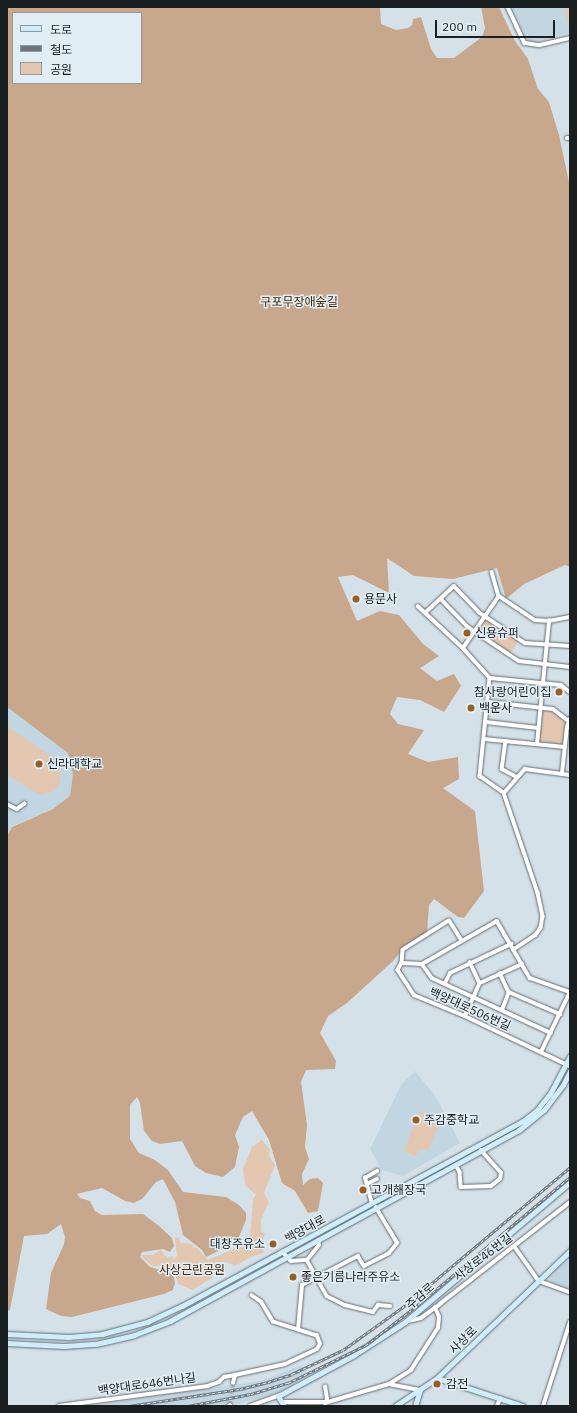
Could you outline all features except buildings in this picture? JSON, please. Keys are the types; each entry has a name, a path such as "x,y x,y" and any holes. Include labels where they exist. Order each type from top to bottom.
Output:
{"main road":[{"name":"백양대로","path":"7,1343 64,1346 96,1344 134,1335 170,1320 318,1241 374,1206 523,1121 547,1098 568,1065 570,1056"},
{"name":"백양대로","path":"7,1334 69,1337 102,1334 124,1329 182,1306 283,1252 456,1165 535,1119 563,1085 570,1071"},
{"name":"주감로","path":"278,1396 354,1355 405,1322 570,1182"},
{"name":"사상로","path":"395,1406 437,1378 570,1251"},
{"path":"437,1378 523,1406"},
{"path":"415,1406 420,1390"},
{"path":"278,1396 283,1404"}],"street":[{"path":"508,7 525,43 540,45 570,38"},
{"path":"492,572 499,596 534,620 549,621 570,617"},
{"path":"426,612 454,586 486,616 525,643 547,643 570,646"},
{"path":"464,648 499,596"},
{"path":"441,599 475,632 519,661 570,667"},
{"path":"418,606 464,648 490,678 489,702 480,776 504,794 538,893 543,916 541,928 536,935 514,950"},
{"path":"537,744 549,621"},
{"path":"490,678 561,685 570,692"},
{"path":"489,702 553,709 569,720 562,774"},
{"path":"486,722 538,728"},
{"path":"484,739 565,747"},
{"path":"506,741 502,769 517,777"},
{"path":"504,794 525,769 570,774"},
{"path":"7,804 17,809 24,804"},
{"path":"461,940 449,921 403,950 402,963 422,964 461,940 497,921 530,978 570,992 541,1052"},
{"path":"445,983 450,973 470,962 511,944"},
{"path":"470,962 480,983"},
{"name":"백양대로506번길","path":"402,963 398,970 414,995 465,1016 568,1065"},
{"path":"422,964 432,978 551,1033"},
{"path":"465,1016 480,983 522,964"},
{"path":"500,973 510,992 560,1014"},
{"path":"502,1010 510,992"},
{"path":"456,1165 460,1172 461,1188 491,1186 500,1179 501,1173 481,1151"},
{"path":"252,1296 261,1302 273,1322 298,1330 300,1289 302,1285 358,1256 364,1266 389,1253 397,1243 374,1206 365,1178 377,1172"},
{"path":"366,1184 377,1179"},
{"name":"사상로46번길","path":"405,1322 421,1318 435,1308 570,1202"},
{"path":"283,1252 291,1261 307,1260 319,1245 318,1241"},
{"path":"514,1247 539,1281 570,1292"},
{"path":"307,1260 315,1277 327,1296 345,1306 373,1312 378,1306 390,1306"},
{"path":"283,1404 326,1404 389,1384 411,1370 438,1328 439,1317 435,1308"},
{"path":"543,1406 570,1322"},
{"name":"백양대로646번나길","path":"58,1406 208,1386 219,1382 224,1376 274,1368 317,1349 320,1344 317,1336 298,1330"},
{"path":"234,1383 235,1375"},
{"path":"389,1384 420,1390"},
{"path":"325,1387 326,1404"},
{"path":"250,1406 278,1396"},
{"path":"497,1406 500,1398"}],"shaded area":[{"path":"511,7 570,7 570,33 534,43 527,40"},
{"name":"신라대학교","path":"7,707 68,753 73,774 70,796 53,809 12,826 7,836"},
{"name":"주감중학교","path":"415,1071 436,1097 460,1143 403,1176 382,1170 370,1149 401,1085"},
{"path":"570,1258 570,1290 551,1283 549,1278"},
{"path":"302,1365 308,1376 277,1393 231,1406 88,1406 260,1381"}],"green space":[{"name":"구포무장애숲길","path":"7,7 380,7 381,24 396,30 408,28 412,25 413,19 421,17 431,49 437,58 454,58 482,37 485,28 481,7 499,7 515,41 528,59 538,89 549,102 559,135 570,187 570,567 565,565 524,584 506,599 497,568 453,579 414,576 387,558 389,593 353,575 338,577 357,621 380,611 399,615 423,644 439,656 420,668 437,681 454,674 461,686 444,712 420,700 397,697 390,714 398,724 424,730 408,754 428,762 458,757 459,779 443,788 475,811 484,891 464,918 458,917 434,899 429,905 427,933 403,949 393,961 347,1003 328,1016 320,1033 336,1061 335,1069 306,1070 301,1082 307,1125 305,1147 309,1159 302,1174 303,1185 310,1179 318,1178 323,1183 318,1211 308,1213 295,1191 282,1183 269,1140 252,1111 243,1117 235,1135 239,1147 235,1167 223,1177 206,1173 195,1166 182,1141 160,1144 152,1141 144,1131 140,1103 137,1097 130,1105 130,1139 139,1153 155,1160 168,1170 183,1192 226,1197 239,1205 246,1213 246,1220 237,1242 206,1257 202,1250 183,1235 175,1202 163,1179 156,1182 142,1199 134,1203 125,1201 102,1188 77,1194 80,1198 90,1201 95,1211 102,1215 143,1214 159,1226 172,1238 174,1246 170,1252 163,1249 142,1252 140,1257 150,1267 173,1274 175,1283 173,1290 164,1294 72,1317 61,1316 46,1309 51,1273 64,1244 65,1237 61,1224 47,1234 24,1236 10,1310 7,1311 7,836 12,827 53,809 70,796 73,774 68,753 7,707"},
{"path":"564,7 570,7 570,27 569,26"},
{"path":"486,618 519,640 509,655 476,633"},
{"path":"541,710 552,710 566,721 562,745 539,742"},
{"path":"7,726 55,759 60,765 60,783 54,791 40,795 7,775"},
{"path":"419,1111 432,1116 438,1126 429,1149 420,1150 415,1156 404,1151"},
{"name":"사상근린공원","path":"262,1140 270,1150 269,1156 275,1165 264,1193 269,1202 261,1219 261,1231 265,1234 262,1242 264,1253 250,1257 235,1266 227,1262 215,1262 212,1278 192,1290 178,1284 175,1271 159,1265 154,1267 140,1255 153,1255 161,1250 165,1256 168,1258 171,1256 174,1259 177,1256 175,1238 179,1237 180,1242 193,1245 192,1247 197,1248 208,1260 246,1244 250,1237 253,1199 256,1195 245,1185 243,1169 252,1147"}],"tunnel":[{"path":"230,1405 233,1383"}],"railway":[{"path":"129,1406 240,1389 268,1382 292,1374 343,1350 407,1304 570,1167"},
{"path":"188,1406 251,1394 288,1383 366,1345 419,1304 570,1177"}],"place":[{"name":"용문사","path":"356,599"},
{"name":"신용슈퍼","path":"467,633"},
{"name":"참사랑어린이집","path":"559,692"},
{"name":"백운사","path":"471,708"},
{"name":"신라대학교","path":"39,764"},
{"name":"주감중학교","path":"416,1120"},
{"name":"고개해장국","path":"363,1190"},
{"name":"대창주유소","path":"273,1244"},
{"name":"좋은기름나라주유소","path":"293,1277"},
{"name":"감전","path":"437,1384"}]}
